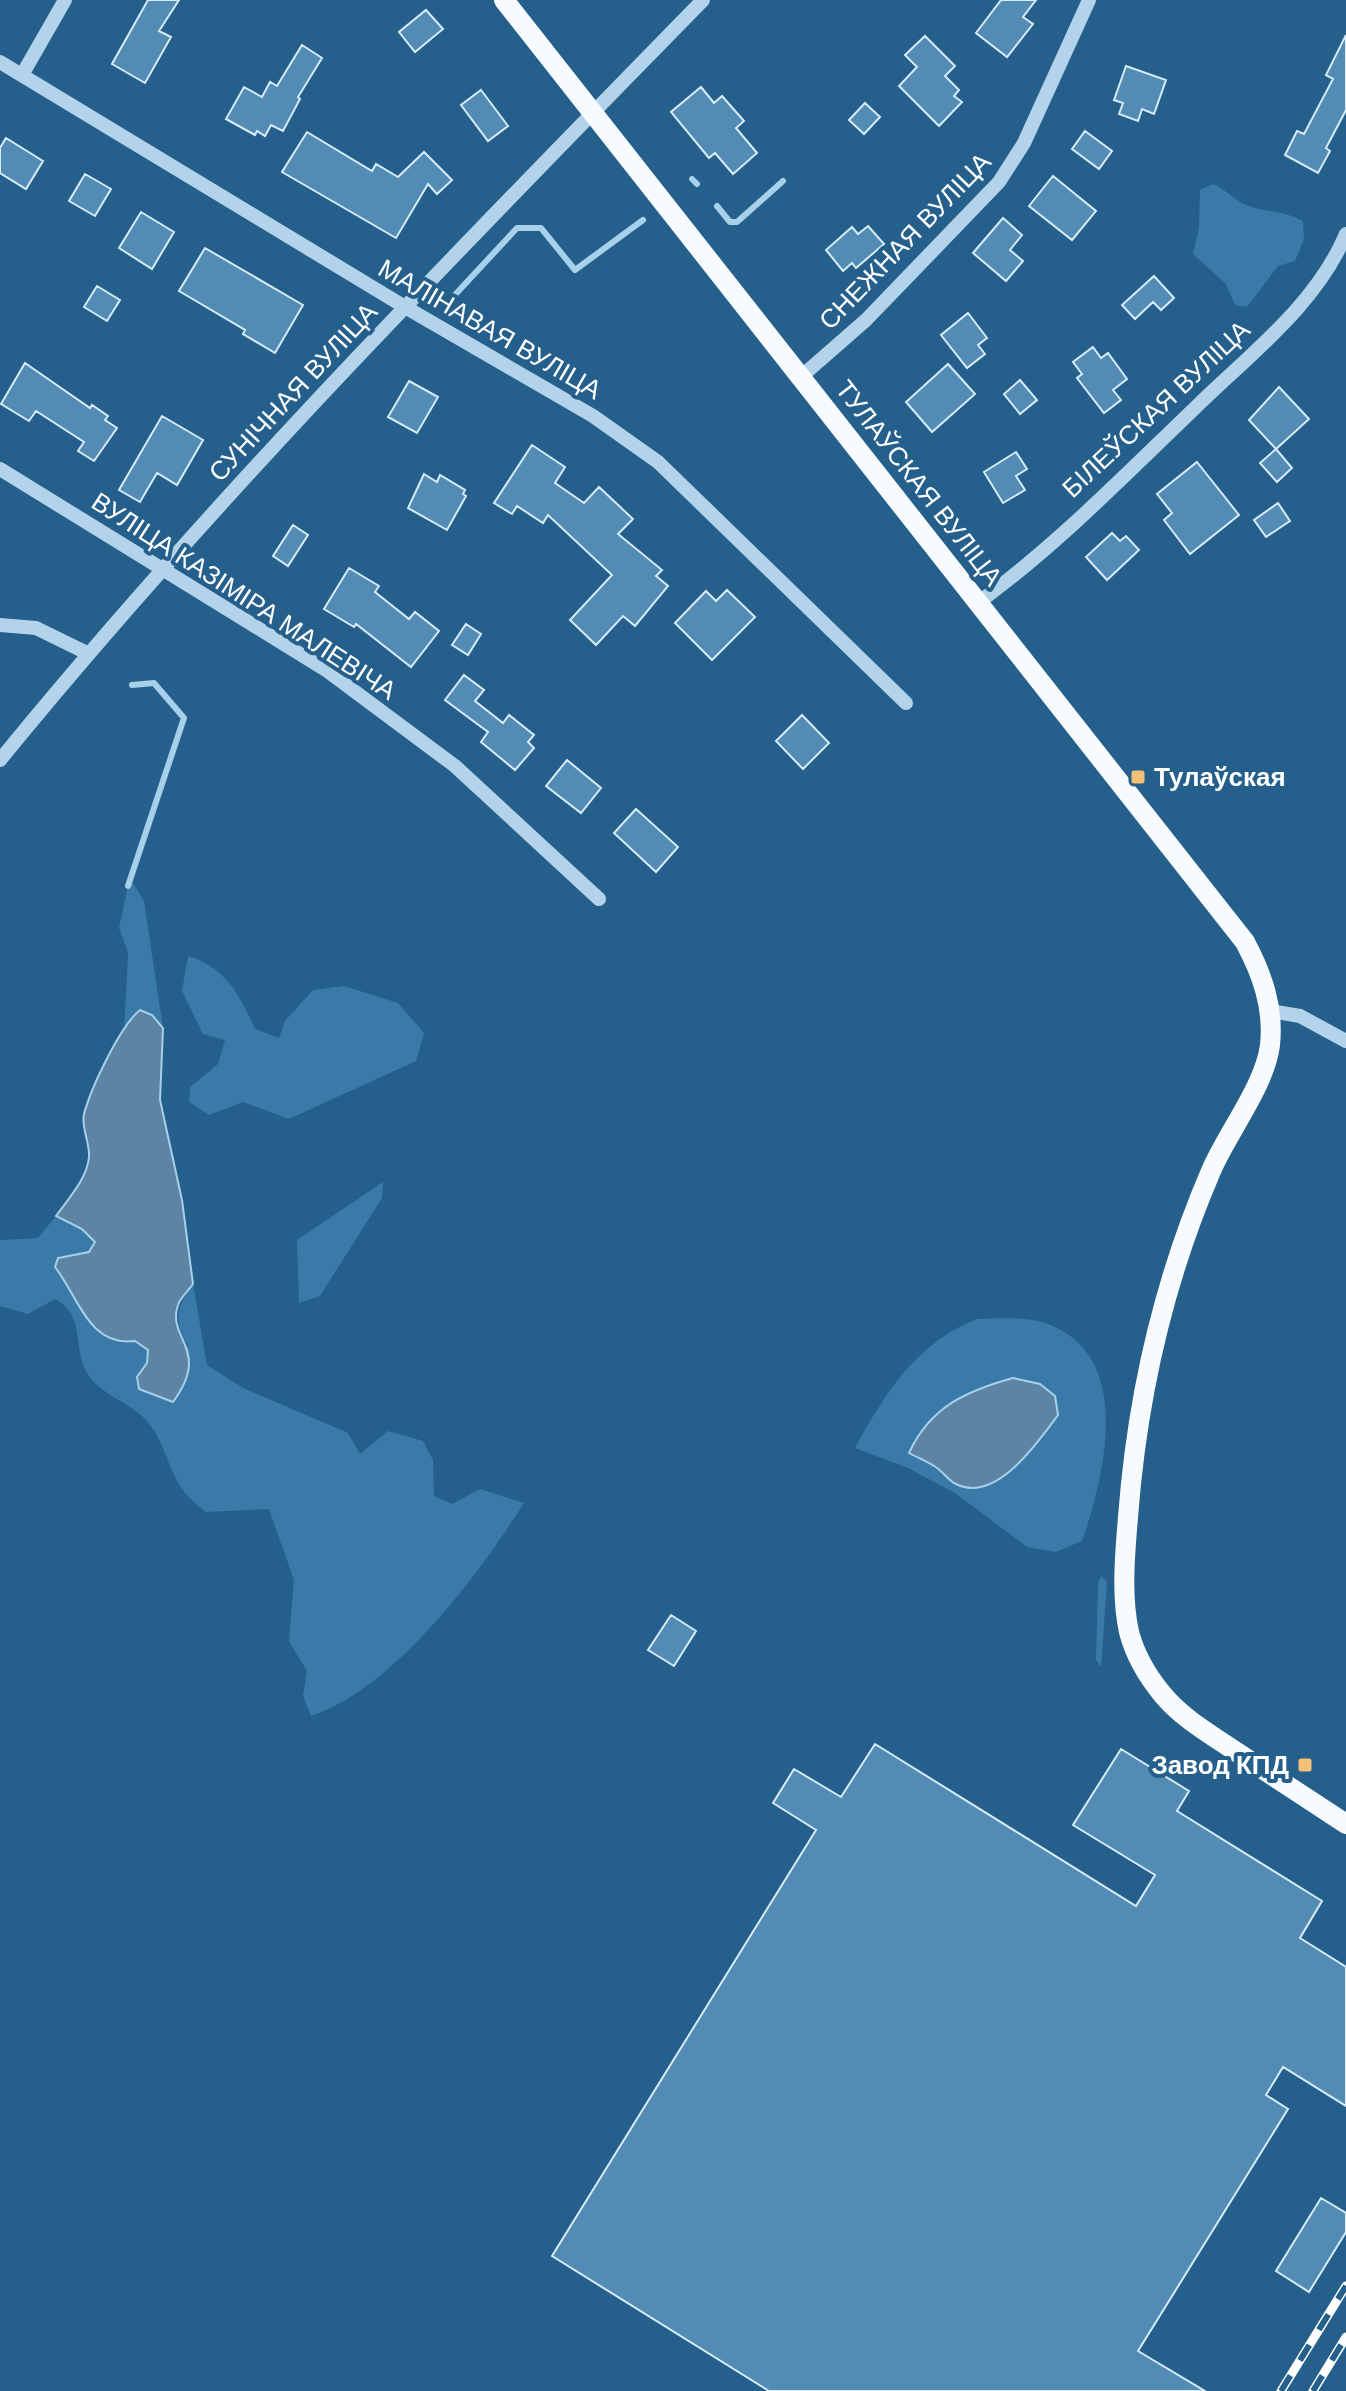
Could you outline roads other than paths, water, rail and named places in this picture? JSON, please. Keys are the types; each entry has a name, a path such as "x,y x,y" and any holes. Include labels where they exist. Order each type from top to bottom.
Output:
{"main road":[{"name":"ТУЛАЎСКАЯ ВУЛІЦА","path":"504,0 803,375 1245,942 1262,973 1270,1011 1270,1047 1262,1071 1212,1169 1166,1298 1144,1390 1130,1481 1125,1597 1129,1632 1140,1662 1164,1697 1193,1723 1346,1824"}],"street":[{"path":"22,75 65,0"},
{"name":"СУНІЧНАЯ ВУЛІЦА","path":"0,760 87,653 161,569 405,307 703,0"},
{"name":"СНЕЖНАЯ ВУЛІЦА","path":"803,375 866,320 999,182 1024,143 1089,0"},
{"name":"МАЛІНАВАЯ ВУЛІЦА","path":"0,62 405,307 593,416 658,462 906,703"},
{"name":"БІЛЕЎСКАЯ ВУЛІЦА","path":"979,602 1124,476 1340,266 1346,234"},
{"name":"ВУЛІЦА КАЗІМІРА МАЛЕВІЧА","path":"0,469 326,670 443,757 599,899"},
{"path":"0,625 36,628 87,653"},
{"path":"1270,1011 1300,1016 1346,1041"}],"waterway":[{"path":"692,179 697,184"},
{"path":"717,206 730,222 737,222 783,181"},
{"path":"452,298 517,228 541,228 575,270 643,220"},
{"path":"128,886 184,718 154,683 132,685"}],"railway":[{"path":"1281,2391 1346,2286"},
{"path":"1313,2391 1346,2337"}],"place":[{"name":"Тулаўская","path":"1138,777"},
{"name":"Завод КПД","path":"1305,1765"}]}
